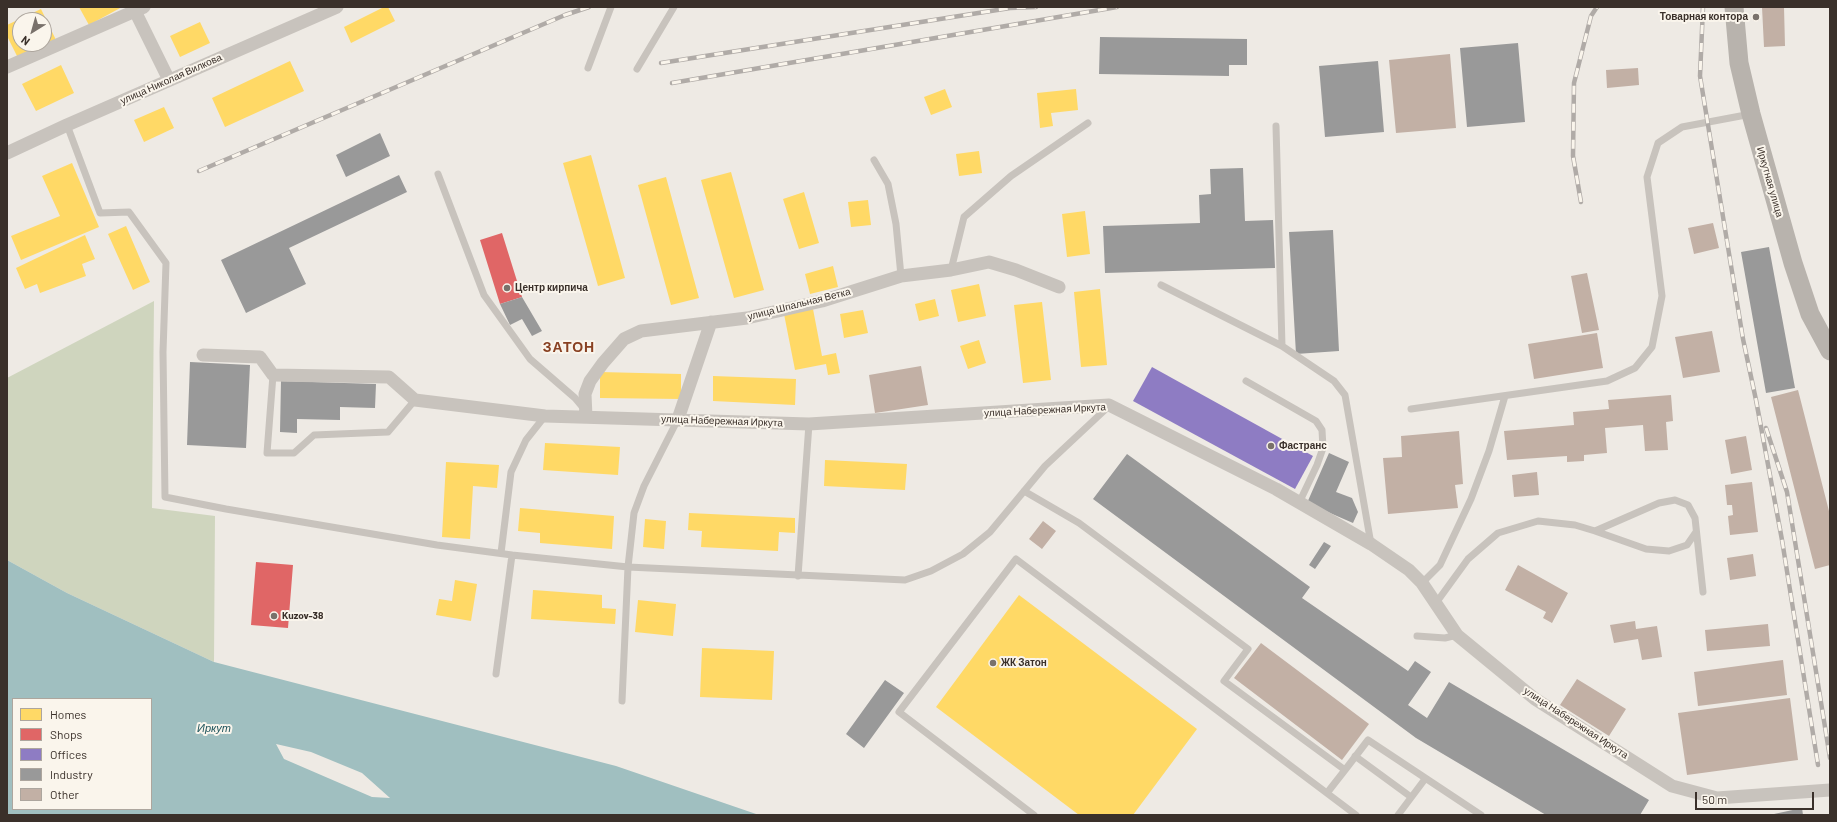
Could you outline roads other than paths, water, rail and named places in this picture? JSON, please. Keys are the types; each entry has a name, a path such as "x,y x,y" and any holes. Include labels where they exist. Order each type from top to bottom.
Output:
{"main road":[{"name":"Иркутная улица","path":"1734,7 1739,63 1751,114 1793,263 1810,314 1830,351"}],"street":[{"name":"улица Николая Вилкова","path":"7,153 67,125 337,7"},
{"path":"7,67 137,8 169,80"},
{"name":"улица Шпальная Ветка","path":"585,413 585,394 590,381 603,363 624,340 641,330 747,318 822,301 901,276 951,270 989,262 1059,286"},
{"path":"678,419 711,322"},
{"path":"203,355 260,356 273,375 390,377 415,400"},
{"name":"улица Набережная Иркута","path":"415,400 545,416 585,413 678,419 809,424 1110,405 1300,503 1371,544 1408,570 1422,583 1457,635 1535,699 1672,786 1717,798 1830,790"}],"lane":[{"path":"588,68 611,7"},
{"path":"637,70 674,7"},
{"path":"1411,409 1607,381 1634,368 1652,347 1662,296 1647,177 1658,143 1682,128 1751,114"},
{"path":"951,270 964,217 1011,176 1088,123"},
{"path":"67,125 100,214 129,212 166,263 163,352 165,497 226,510 430,544 512,555 628,567 905,580 931,571 963,554 990,532 1045,466 1110,405"},
{"path":"1276,126 1282,346"},
{"path":"874,160 888,184 896,224 901,276"},
{"path":"438,174 484,296 530,359 575,398 585,413"},
{"path":"1161,285 1282,346 1334,381 1345,395 1371,544"},
{"path":"273,375 267,453 294,453 314,434 388,432 415,400"},
{"path":"1246,381 1316,421 1322,430 1323,448 1300,503"},
{"path":"1422,583 1440,565 1471,499 1489,451 1505,396"},
{"path":"501,553 511,472 526,440 545,416"},
{"path":"622,701 628,567 634,513 644,486 678,419"},
{"path":"798,576 809,424"},
{"path":"1024,491 1079,523 1248,649 1224,681 1345,770"},
{"path":"1595,531 1659,503 1675,500 1688,505 1694,518 1703,592"},
{"path":"1436,603 1468,559 1498,533 1538,521 1575,525 1646,549 1669,551 1687,545 1696,532"},
{"path":"496,674 512,555"},
{"path":"1034,815 899,712 1016,559 1356,815"},
{"path":"1416,636 1445,638 1457,635"},
{"path":"1327,793 1368,740 1481,815"},
{"path":"1355,756 1411,797"},
{"path":"1398,815 1425,779"}],"water":[{"name":"Иркут","path":"7,560 67,593 214,662 616,766 759,815 7,815","holes":["276,744 311,752 362,773 390,798 372,797 284,759"]}],"railway":[{"path":"199,171 565,15 589,7"},
{"path":"661,63 1010,8 1036,7"},
{"path":"672,83 1117,7"},
{"path":"1581,202 1573,156 1574,83 1591,16 1597,7"},
{"path":"1703,7 1700,76 1743,339 1782,540 1818,765"},
{"path":"1766,428 1787,492 1830,758"}],"place":[{"name":"Товарная контора","path":"1756,17"},
{"name":"Центр кирпича","path":"507,288"},
{"name":"Фастранс","path":"1271,446"},
{"name":"Kuzov-38","path":"274,616"},
{"name":"ЖК Затон","path":"993,663"}],"district":[{"name":"ЗАТОН","path":"569,347"}]}
